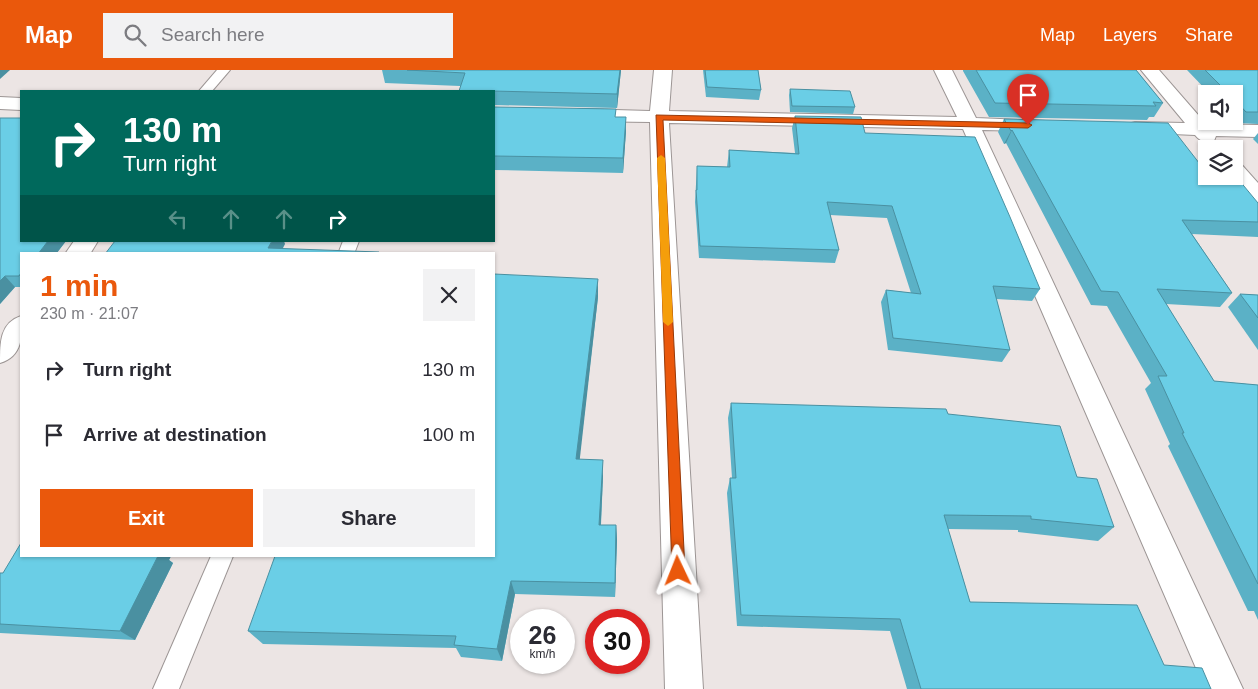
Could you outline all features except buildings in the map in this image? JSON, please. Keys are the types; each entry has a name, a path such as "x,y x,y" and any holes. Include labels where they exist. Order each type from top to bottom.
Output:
{"street":[{"path":"663,70 659,117 684,689"},
{"path":"943,70 970,124 1224,689"},
{"path":"1150,70 1198,126"},
{"path":"0,103 20,104"},
{"path":"562,115 1056,126"},
{"path":"1114,127 1198,129"},
{"path":"1202,130 1210,140"},
{"path":"1230,130 1258,131"},
{"path":"1243,178 1258,196"},
{"path":"79,252 86,242"},
{"path":"0,353 20,326"}],"lane":[{"path":"206,90 224,70"},
{"path":"166,689 222,557"}],"slow traffic":[{"path":"661,158 668,322"}],"route":[{"path":"678,571 659,117 1028,125"}]}
